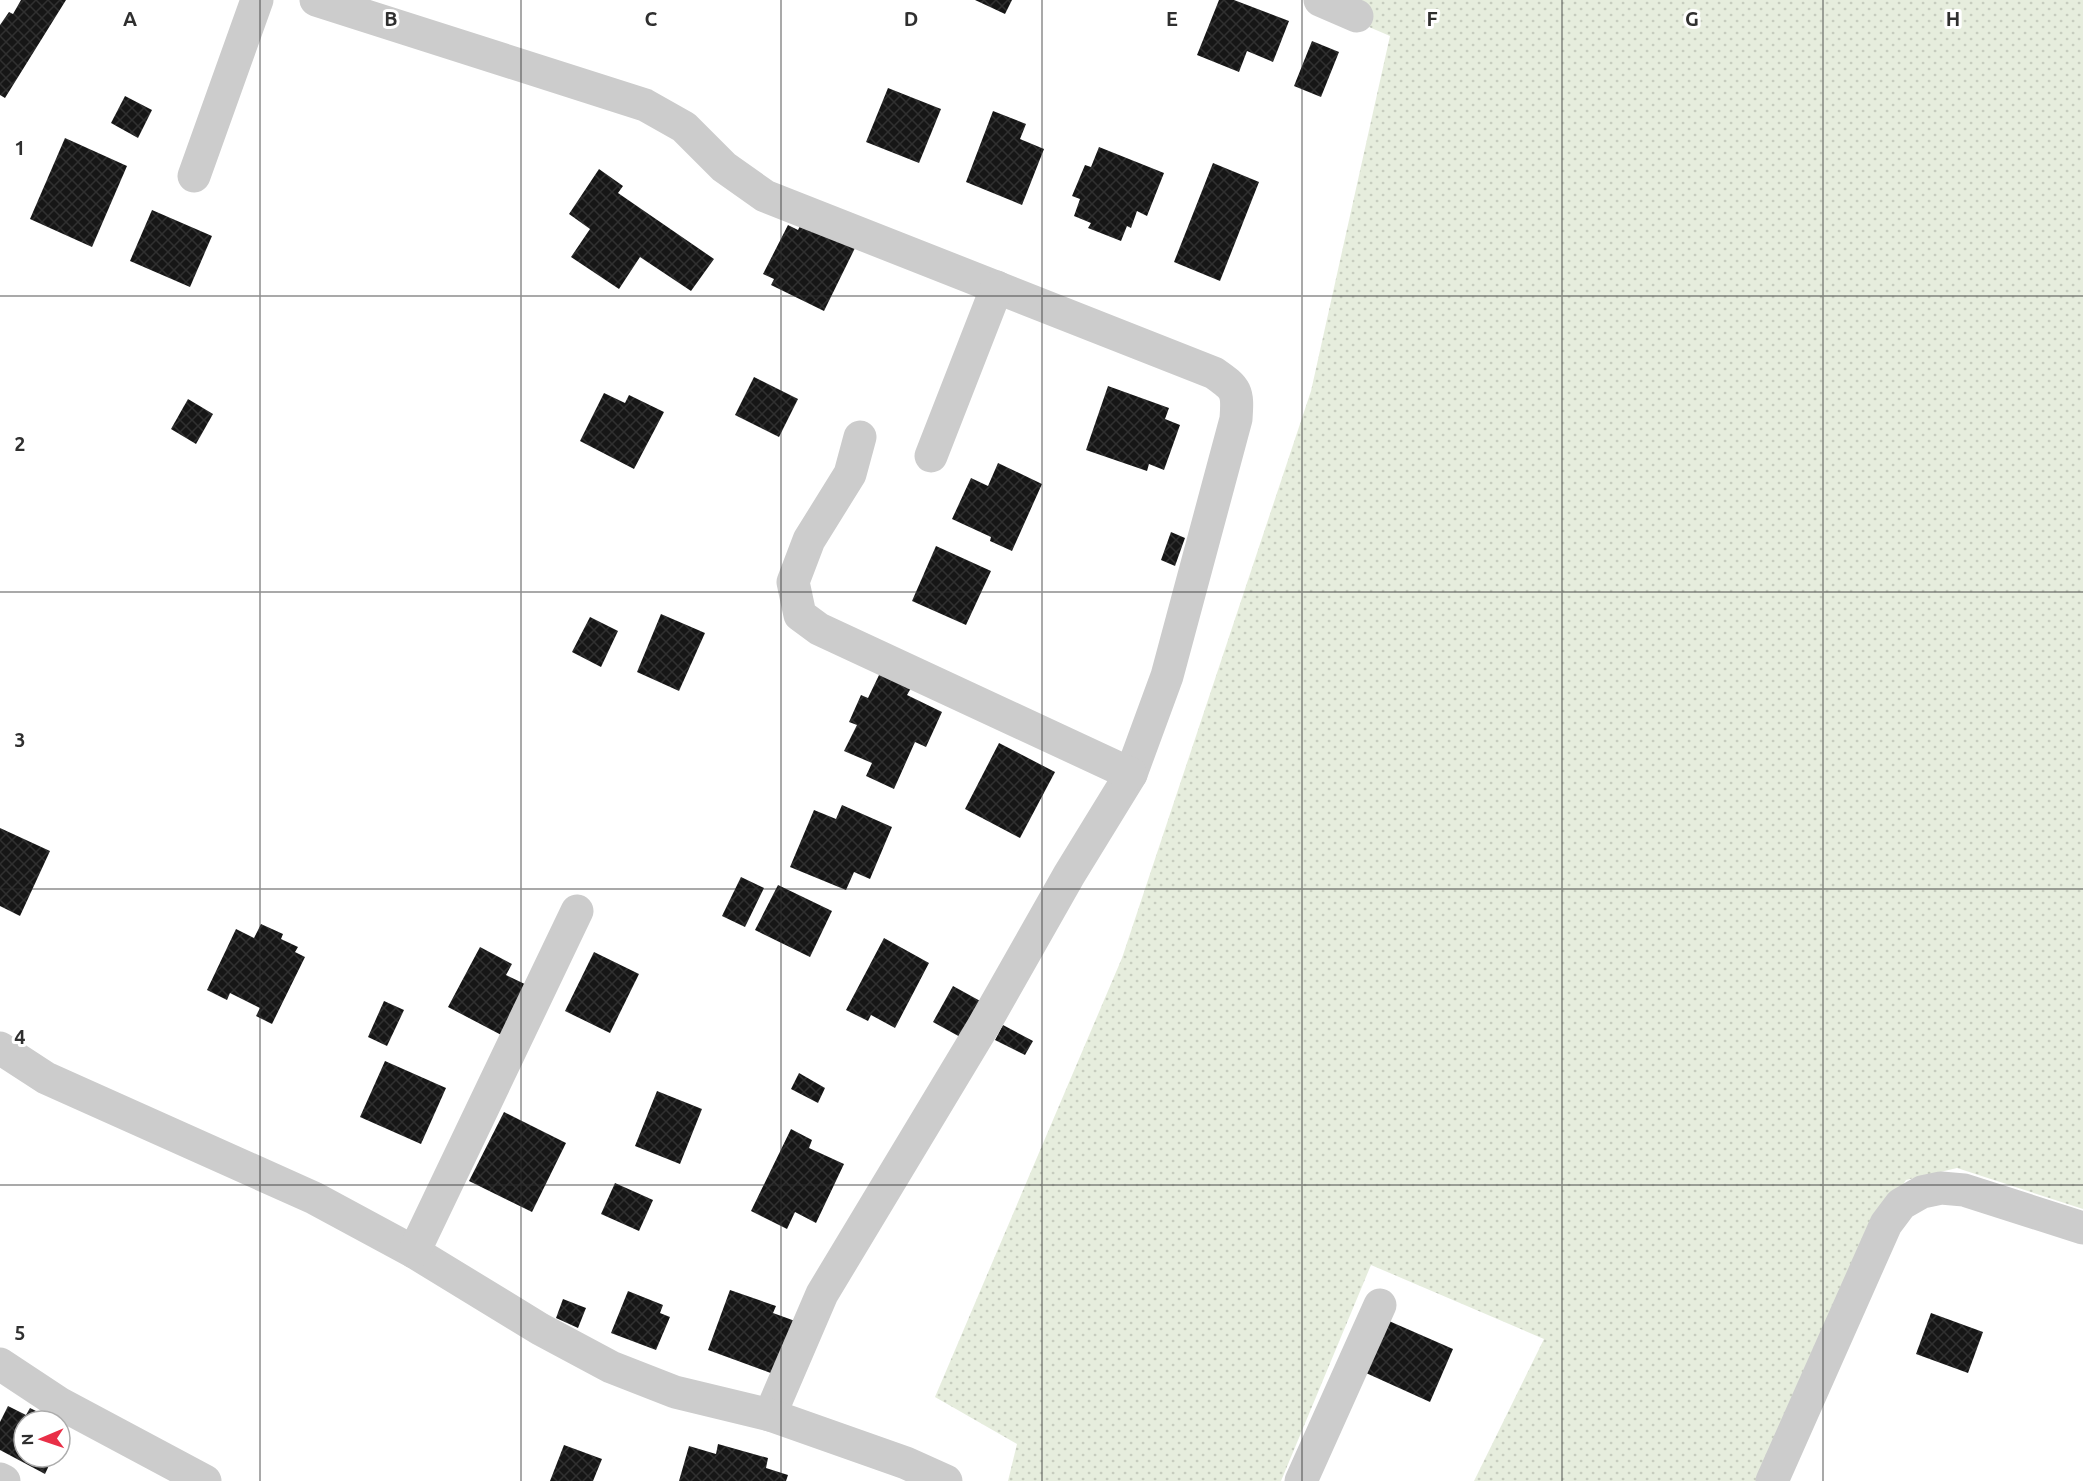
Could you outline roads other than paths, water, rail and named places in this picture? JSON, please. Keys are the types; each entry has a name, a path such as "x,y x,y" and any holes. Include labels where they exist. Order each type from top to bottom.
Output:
{"street":[{"path":"194,176 257,0"},
{"path":"316,0 645,105 684,127 724,167 765,196 1214,373 1233,386 1238,400 1236,419 1167,676 1131,774 1069,875 984,1025 822,1294 770,1415"},
{"path":"1320,0 1356,16"},
{"path":"931,456 997,288"},
{"path":"860,437 850,474 809,540 794,582 801,615 819,629 1131,774"},
{"path":"414,1252 577,911"},
{"path":"0,1048 46,1078 314,1198 414,1252 540,1329 611,1367 675,1392 770,1415 906,1463 946,1481"},
{"path":"1772,1481 1886,1224 1900,1204 1922,1192 1941,1188 1964,1190 2083,1228"},
{"path":"1301,1481 1380,1305"},
{"path":"0,1364 59,1403 205,1481"},
{"path":"0,1479 4,1481"}]}
